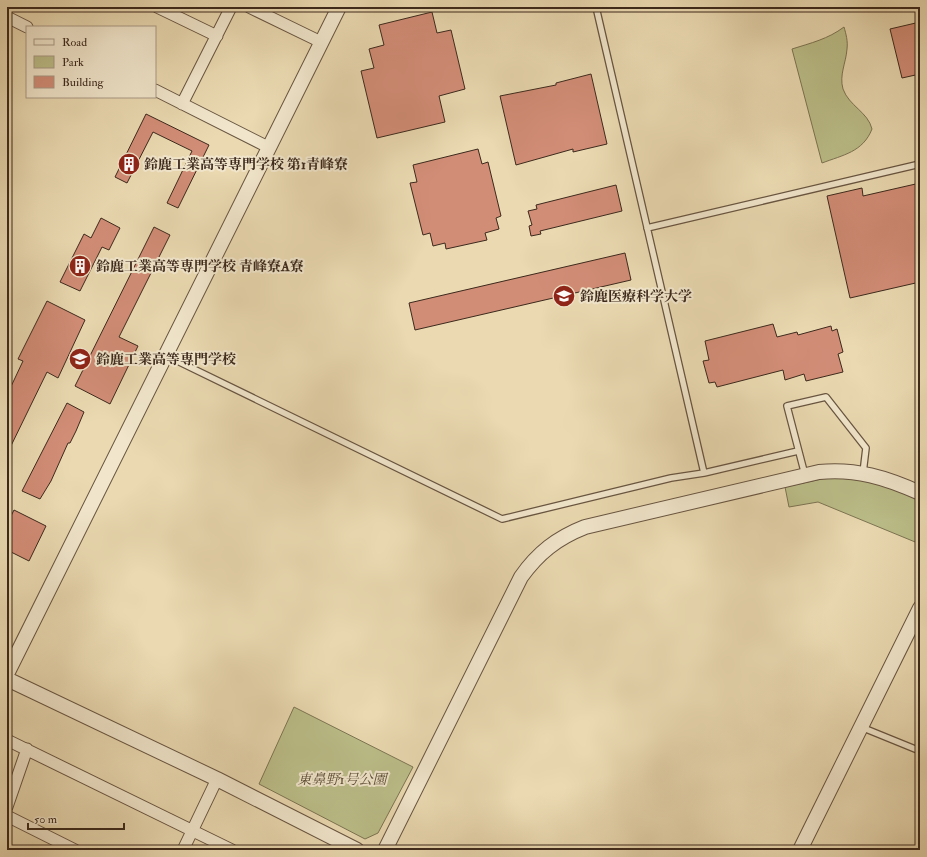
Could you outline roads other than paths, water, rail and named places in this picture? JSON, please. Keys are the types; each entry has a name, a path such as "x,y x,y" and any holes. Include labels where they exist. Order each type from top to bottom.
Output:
{"street":[{"path":"157,7 217,36"},
{"path":"182,104 231,7"},
{"path":"249,7 321,42"},
{"path":"7,674 167,356 268,147 339,7"},
{"path":"7,17 26,26"},
{"path":"156,91 268,147"},
{"path":"385,850 521,577 543,551 559,538 585,527 805,475 829,471 863,473 891,480 920,493"},
{"path":"800,850 920,608"},
{"path":"7,679 217,779 357,850"},
{"path":"7,740 232,850"},
{"path":"7,807 27,749"},
{"path":"183,850 217,779"},
{"path":"7,816 76,850"}],"lane":[{"path":"596,7 704,473"},
{"path":"647,228 920,164"},
{"path":"167,356 498,518 508,518 671,478 704,473 798,451"},
{"path":"805,475 787,406 826,397 866,448 863,473"},
{"path":"861,727 920,751"}],"place":[{"name":"鈴鹿工業高等専門学校 第1青峰寮","path":"129,164"},
{"name":"鈴鹿工業高等専門学校 青峰寮A寮","path":"80,266"},
{"name":"鈴鹿医療科学大学","path":"564,296"},
{"name":"鈴鹿工業高等専門学校","path":"80,359"}],"park label":[{"name":"東鼻野1号公園","path":"342,779"}]}
